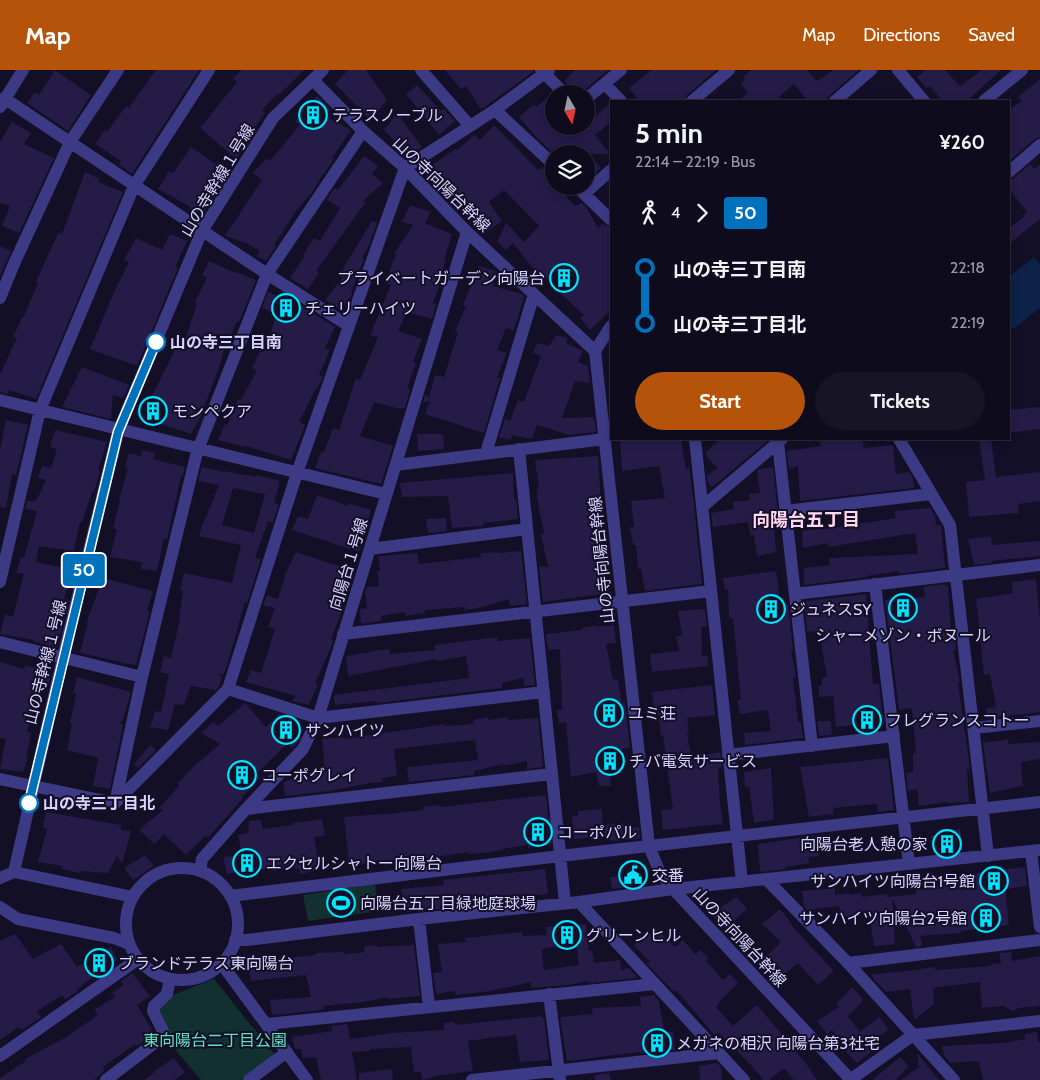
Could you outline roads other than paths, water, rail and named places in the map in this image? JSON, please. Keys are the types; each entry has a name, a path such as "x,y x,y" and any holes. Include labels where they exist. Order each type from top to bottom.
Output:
{"street":[{"path":"23,70 2,103 70,142 267,274 349,326"},
{"path":"0,298 70,142 118,70"},
{"path":"0,582 40,410 134,186 209,70"},
{"name":"山の寺幹線１号線","path":"14,872 32,786 120,429 202,231 273,118 323,70"},
{"path":"421,70 470,126"},
{"path":"595,92 621,70"},
{"path":"693,100 728,70"},
{"path":"836,100 871,70"},
{"path":"898,70 923,100"},
{"path":"985,100 1022,70"},
{"path":"116,803 228,689 297,472 404,168 495,110 545,71 557,85"},
{"name":"山の寺向陽台幹線","path":"313,80 468,232 595,351 649,846 660,873 673,889 850,1080"},
{"path":"605,84 620,100"},
{"path":"495,110 545,157"},
{"path":"116,803 142,677 199,448 267,274 363,131"},
{"path":"1010,171 1040,145"},
{"path":"595,180 610,171"},
{"path":"585,195 610,219"},
{"name":"向陽台１号線","path":"200,871 202,859 303,749 318,718 468,232"},
{"path":"486,453 534,294"},
{"path":"595,351 610,328"},
{"path":"0,400 386,494"},
{"path":"396,465 605,439"},
{"path":"900,440 950,524 988,856"},
{"path":"697,441 702,507 742,882"},
{"path":"702,507 780,441"},
{"path":"780,441 785,511 812,746"},
{"path":"519,449 565,903"},
{"path":"785,511 931,494"},
{"path":"370,549 527,529"},
{"path":"795,594 1040,564"},
{"path":"875,584 909,864"},
{"path":"343,634 711,591"},
{"path":"0,642 142,677"},
{"path":"228,689 318,718 544,692"},
{"path":"974,728 1040,721"},
{"path":"728,755 894,736"},
{"path":"246,809 552,774"},
{"path":"0,779 116,803"},
{"path":"230,896 560,856 1040,802"},
{"path":"235,940 579,902 673,889 1036,851 1040,927"},
{"path":"184,868 200,871 222,885 230,896 236,910 238,925 235,940 230,952 210,972 184,980 170,979 158,975 138,959 129,944 126,932 128,908 142,885 154,875 184,868"},
{"path":"0,878 14,872 133,897"},
{"path":"766,879 848,963 954,1080"},
{"path":"579,902 744,1080"},
{"path":"0,908 18,919 114,938 129,944"},
{"path":"419,919 429,1007"},
{"path":"848,963 1040,940"},
{"path":"0,1056 138,959"},
{"path":"221,963 307,1080"},
{"path":"106,1080 165,1035 153,1011 154,1006 166,994 170,979"},
{"path":"267,1024 655,984"},
{"path":"549,994 559,1075"},
{"path":"850,1080 913,1036 1040,1021"},
{"path":"249,1080 287,1052"},
{"path":"472,1080 559,1075 719,1054"}],"water":[{"path":"1034,257 1040,264 1040,308 1013,329 1010,325 1010,276"}],"place":[{"name":"テラスノーブル","path":"313,115"},
{"name":"プライベートガーデン向陽台","path":"564,278"},
{"name":"チェリーハイツ","path":"286,308"},
{"name":"山の寺三丁目南","path":"156,342"},
{"name":"モンペクア","path":"153,411"},
{"name":"シャーメゾン・ボヌール","path":"903,608"},
{"name":"ジュネスSY","path":"771,609"},
{"name":"ユミ荘","path":"609,713"},
{"name":"フレグランスコトー","path":"867,720"},
{"name":"サンハイツ","path":"286,730"},
{"name":"チバ電気サービス","path":"610,761"},
{"name":"コーポグレイ","path":"242,775"},
{"name":"山の寺三丁目北","path":"29,803"},
{"name":"コーポパル","path":"538,832"},
{"name":"向陽台老人憩の家","path":"947,844"},
{"name":"エクセルシャトー向陽台","path":"247,863"},
{"name":"交番","path":"633,875"},
{"name":"サンハイツ向陽台1号館","path":"994,881"},
{"name":"向陽台五丁目緑地庭球場","path":"341,903"},
{"name":"サンハイツ向陽台2号館","path":"986,918"},
{"name":"グリーンヒル","path":"567,935"},
{"name":"ブランドテラス東向陽台","path":"99,963"},
{"name":"メガネの相沢 向陽台第3社宅","path":"657,1043"}],"district":[{"name":"向陽台五丁目","path":"806,520"}],"park label":[{"name":"東向陽台二丁目公園","path":"215,1040"}]}
